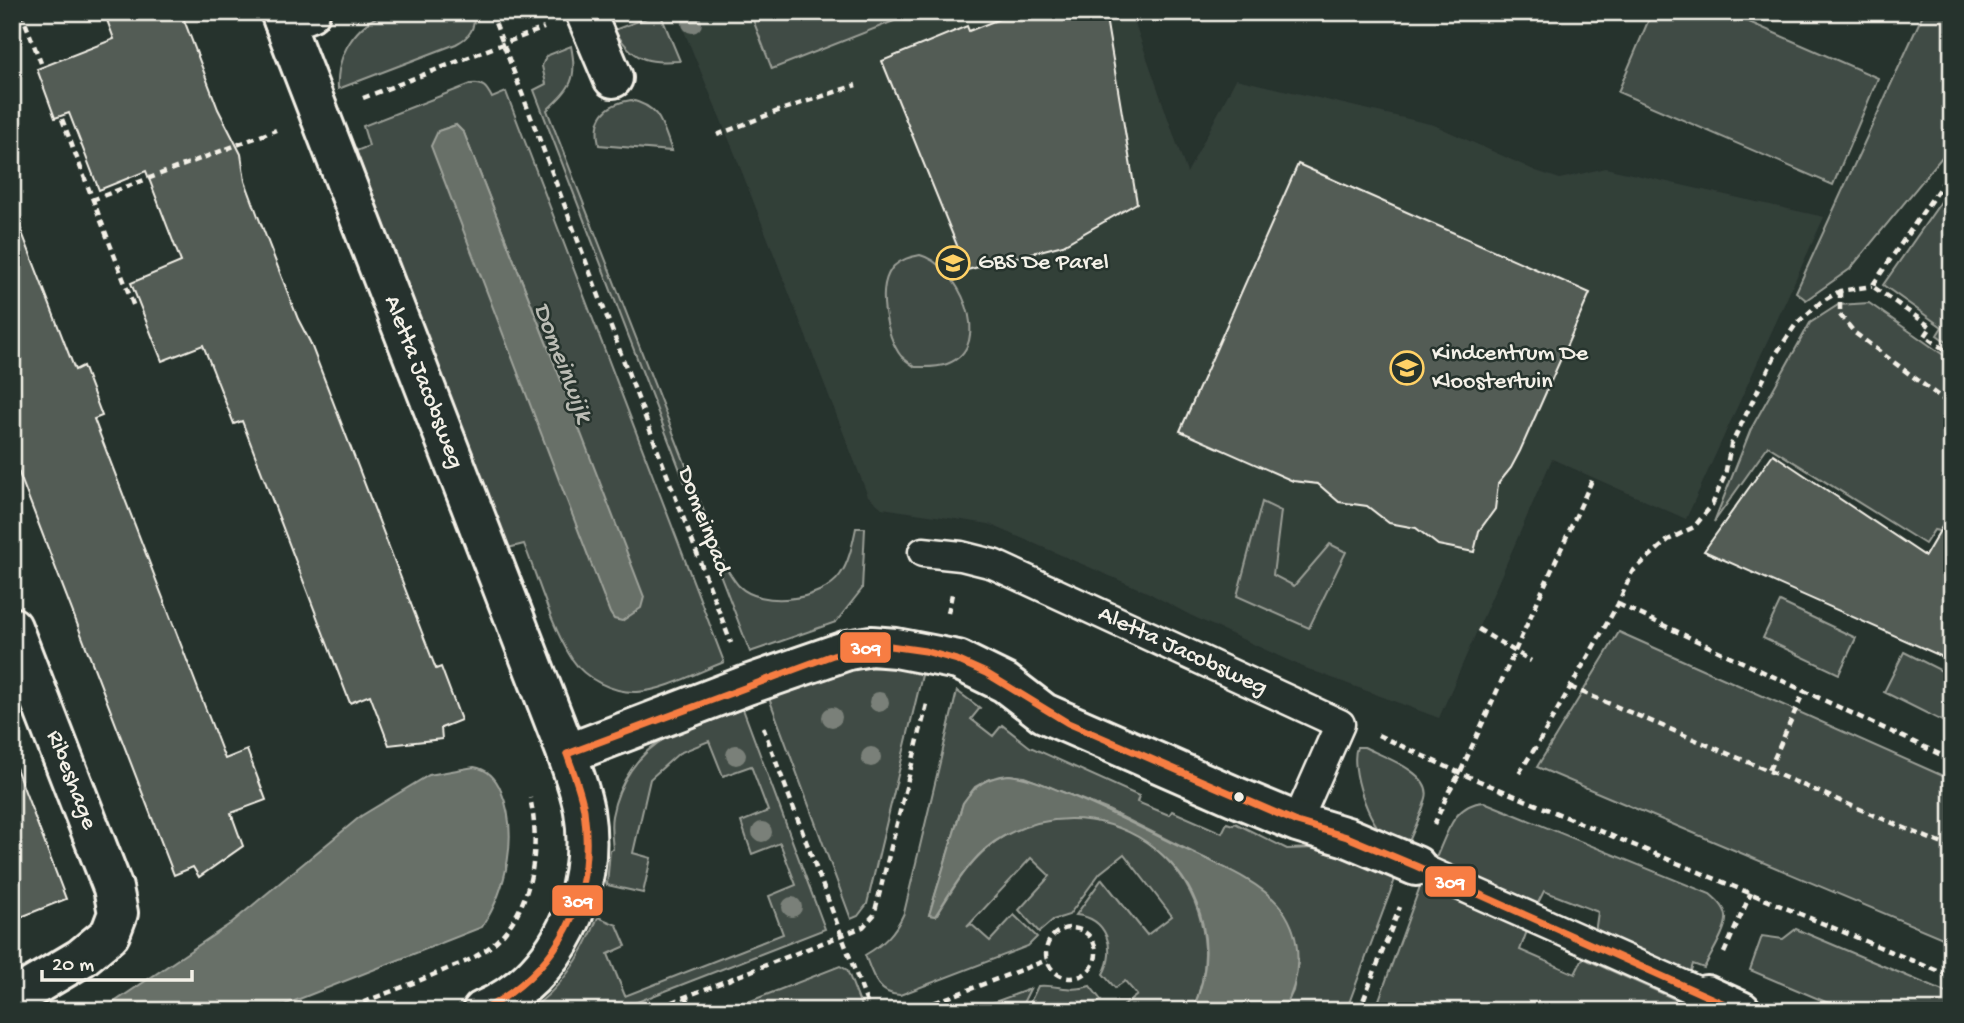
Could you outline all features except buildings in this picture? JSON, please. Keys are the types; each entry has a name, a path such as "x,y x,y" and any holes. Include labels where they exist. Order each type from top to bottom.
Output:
{"street":[{"path":"585,12 612,78"},
{"name":"Aletta Jacobsweg","path":"291,16 320,114 567,754 584,810 587,852 582,892 562,940 536,975 482,1011"},
{"name":"Ribeshage","path":"12,627 113,888 118,913 110,934 81,958 12,999"},
{"path":"567,754 747,685 848,650 871,646 896,648 958,660 1005,683 1044,713 1297,822 1347,837 1416,866"},
{"path":"1703,1003 1741,1011"}],"lane":[{"name":"Aletta Jacobsweg","path":"923,552 961,556 993,564 1340,724"},
{"path":"1297,822 1340,724"},
{"path":"1416,866 1703,1003"}],"path":[{"path":"21,12 41,63"},
{"name":"Domeinpad","path":"491,12 870,1011"},
{"path":"320,114 503,44"},
{"path":"717,135 856,85"},
{"path":"62,119 134,307"},
{"path":"92,200 276,130"},
{"path":"1872,286 1952,170"},
{"path":"1519,773 1618,604 1632,572 1668,540 1694,527 1712,505 1725,475 1731,444 1776,354 1796,324 1821,302 1840,291 1872,286 1931,327 1925,336 1952,355"},
{"path":"1840,291 1840,315 1855,333 1952,405"},
{"path":"1359,1011 1416,866 1593,478"},
{"path":"649,1011 863,927 874,915 961,556"},
{"path":"1618,604 1952,760"},
{"path":"1478,629 1531,661"},
{"path":"1570,687 1952,848"},
{"path":"1769,771 1804,691"},
{"path":"1340,724 1380,736 1460,773 1952,977"},
{"path":"341,1011 478,956 499,938 527,897 535,839 534,813 528,789"},
{"path":"1703,1003 1751,892"},
{"path":"1068,928 1085,931 1095,945 1095,961 1086,973 1079,977 1071,978 1056,973 1047,960 1048,943 1052,936 1068,928"},
{"path":"912,1011 1047,960"},
{"path":"686,996 692,1011"}],"shaded area":[{"path":"387,12 473,12 474,23 468,35 456,44 338,89 340,64 350,42 366,25"},
{"path":"750,12 890,12 894,21 772,69"},
{"name":"Kindcentrum De Kloostertuin","path":"1131,12 1187,173 1236,79 1434,125 1536,171 1560,179 1605,168 1824,217 1686,519 1552,459 1439,718 1303,667 1147,592 989,524 882,508 868,496 735,154 677,14"},
{"path":"1652,12 1726,12 1878,78 1833,185 1618,92"},
{"path":"1924,12 1952,12 1952,145 1850,269 1806,300 1796,292"},
{"path":"660,13 680,61 641,58 628,48 614,30"},
{"path":"571,46 574,67 571,82 547,110 726,568 739,586 749,593 776,599 806,596 820,591 840,575 848,559 856,528 865,528 862,589 836,622 750,652 534,90 546,84 542,66 546,56"},
{"path":"471,84 484,86 492,98 506,92 724,662 670,685 648,691 628,692 600,683 584,673 572,659 552,618 524,544 508,548 356,151 369,146 363,126","holes":["456,125 464,133 575,416 583,420 577,423 438,131"]},
{"path":"631,100 655,112 663,125 672,151 599,145 598,127 603,114 614,105"},
{"path":"456,125 464,133 575,416 581,414 584,420 577,423 644,597 641,608 622,621 614,619 610,613 431,146 438,131"},
{"path":"1952,186 1952,346 1937,335 1942,327 1883,285"},
{"path":"920,255 934,261 958,288 970,324 969,340 962,354 939,366 915,367 901,356 887,324 884,298 888,275 900,262"},
{"path":"1869,303 1952,361 1952,490 1944,525 1952,534 1934,530 1925,544 1768,446 1714,522 1751,429 1810,323 1838,305"},
{"path":"1262,502 1281,511 1273,575 1294,586 1330,544 1346,552 1309,628 1237,596"},
{"path":"1780,602 1856,638 1839,674 1763,638"},
{"path":"1619,632 1952,780 1952,942 1537,767"},
{"path":"1904,652 1952,676 1952,712 1946,723 1884,692"},
{"path":"891,666 923,671 867,904 858,916 851,919 769,698 847,670"},
{"path":"957,691 980,708 971,719 993,736 1002,725 1030,747 1139,796 1137,802 1169,815 1172,811 1222,833 1227,823 1235,823 1287,849 1343,847 1398,871 1346,1011 1283,1011 1293,991 1298,962 1292,928 1280,907 1249,882 1106,809 1024,777 1009,775 989,779 975,787 963,803 929,915 936,916 963,874 979,855 999,839 1041,820 1084,817 1124,828 1158,851 1185,883 1201,922 1204,965 1192,1011 1117,1011 1137,995 1125,981 1115,988 1103,974 1109,955 1106,936 1095,922 1076,915 1102,879 1147,935 1172,916 1124,854 1100,873 1069,915 1053,920 1039,932 1019,910 1050,876 1031,858 967,927 971,924 990,941 1014,915 1037,937 1028,946 900,995 892,994 881,987 873,976 865,955 888,937 904,913"},
{"path":"743,709 825,929 614,1011 528,1011 551,992 570,969 586,944 598,917 617,925 626,946 608,954 625,996 783,934 769,896 796,885 780,843 752,854 741,822 768,811 751,766 723,776 709,741 679,753 650,779 633,853 651,858 643,893 607,885 610,850 613,849 612,816 624,781 638,760 667,737"},
{"path":"1357,747 1364,747 1393,760 1422,781 1426,798 1408,844 1387,837 1380,831 1367,809 1358,781 1355,756"},
{"path":"474,767 487,772 496,782 506,807 509,825 508,860 504,878 482,927 269,1011 101,1011 230,924 361,816 429,775"},
{"path":"1009,775 1041,783 1103,809 1231,871 1272,898 1289,921 1297,947 1294,986 1283,1011 1192,1011 1205,966 1203,924 1188,886 1162,855 1129,832 1090,820 1048,821 1004,836 973,861 935,916 929,915 963,803 982,783"},
{"path":"1484,802 1710,894 1724,910 1726,921 1722,935 1704,968 1693,964 1690,974 1595,933 1598,912 1544,891 1537,905 1435,860 1458,814 1473,804"},
{"path":"1422,881 1527,931 1520,950 1575,974 1583,958 1677,1000 1671,1011 1375,1011"},
{"path":"1796,929 1952,995 1952,1011 1847,1011 1750,970 1762,936 1783,939"},
{"path":"840,966 847,970 863,1011 725,1011"},
{"path":"1038,986 1076,989 1090,986 1101,1000 1090,1008 1091,1011 1026,1011"},
{"path":"1030,989 1019,1011 970,1011"}],"transit line":[{"name":"309","path":"567,754 833,655 868,647 890,646 925,651 957,660 986,673 1068,723 1297,822 1347,837 1416,866 1740,1011"},
{"name":"309","path":"482,1011 533,974 552,952 567,928 578,902 586,843 584,810 567,754"}],"place":[{"name":"GBS De Parel","path":"953,263"},
{"name":"Kindcentrum De Kloostertuin","path":"1407,368"}],"water label":[{"name":"Domeinwijk","path":"561,363"}]}
